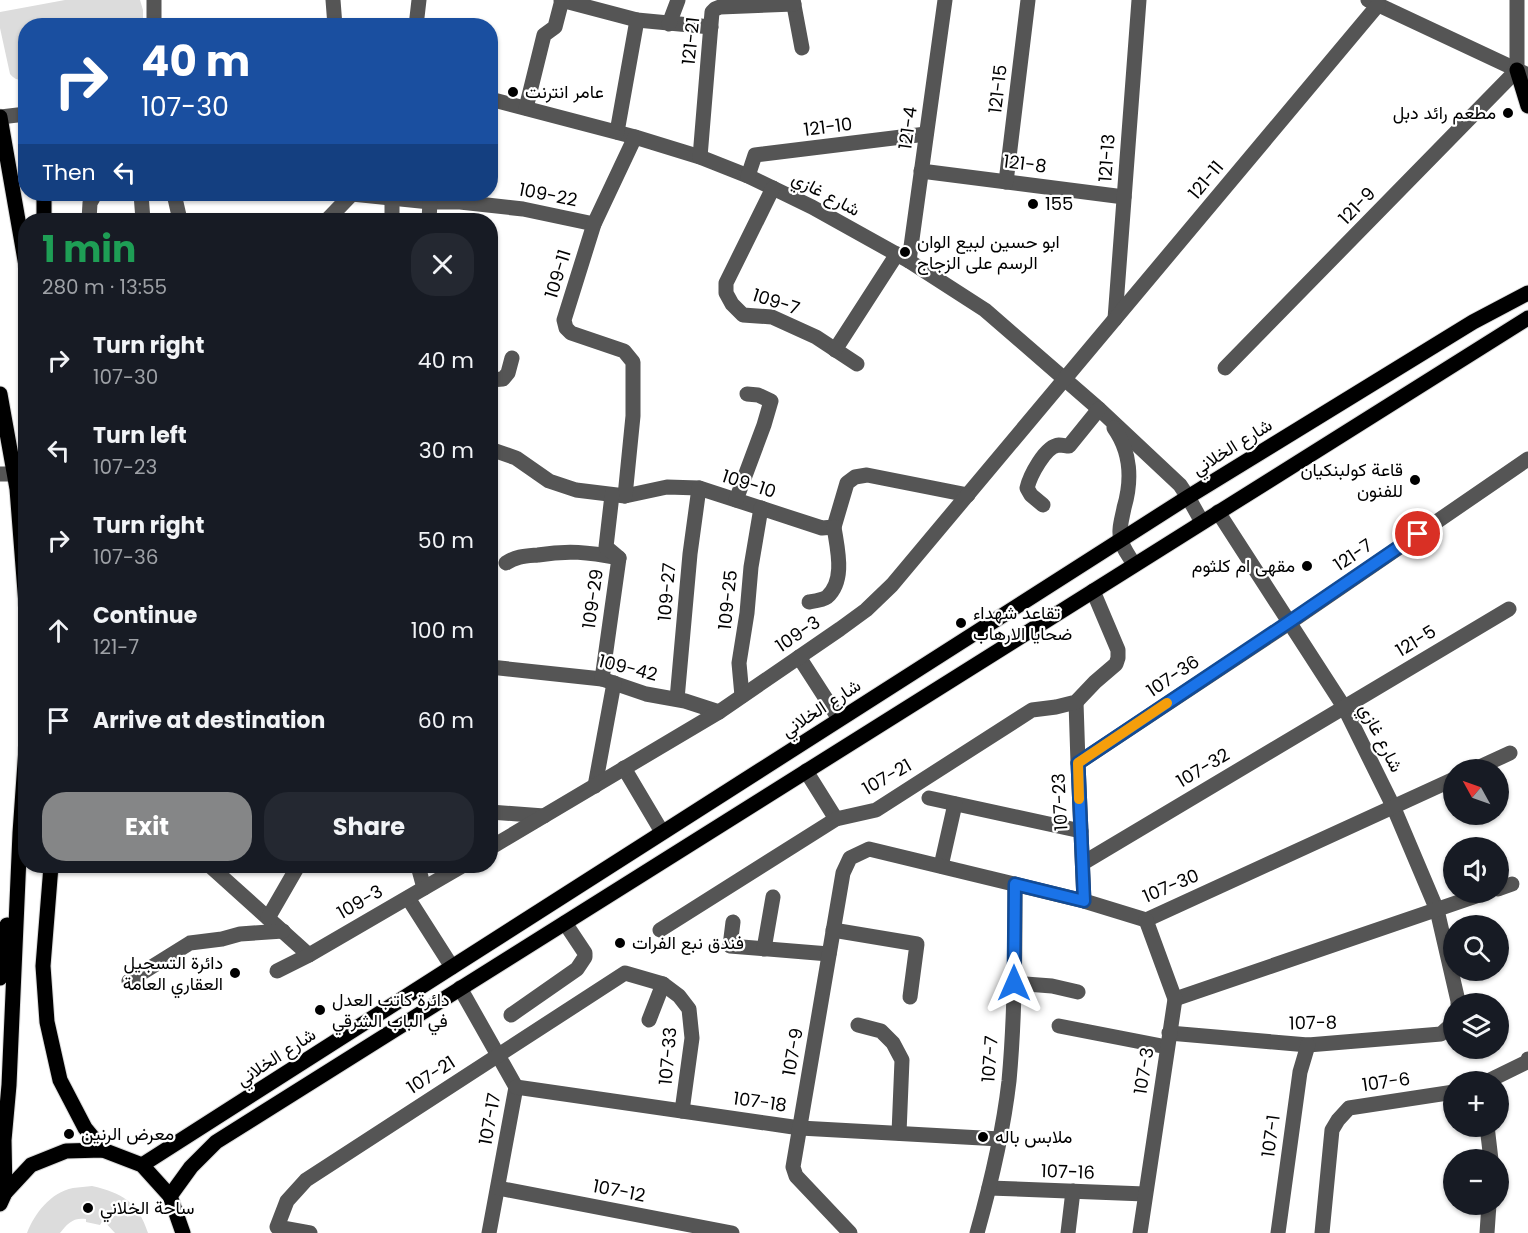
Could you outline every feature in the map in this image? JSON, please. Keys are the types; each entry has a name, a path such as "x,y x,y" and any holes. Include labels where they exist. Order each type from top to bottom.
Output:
{"main road":[{"path":"1522,72 1528,106"},
{"path":"0,117 18,221"},
{"name":"شارع الخلاني","path":"142,1166 1188,497 1473,322 1528,293"},
{"path":"170,1196 191,1167 216,1142 1528,318"},
{"path":"0,394 7,474 17,489 18,502"},
{"path":"0,978 18,848"},
{"path":"2,1198 18,873"},
{"path":"50,873 43,966 47,1023 60,1080 85,1128 104,1150"},
{"path":"2,1198 31,1166 66,1150 104,1150 142,1166 170,1196 183,1233"}],"street":[{"path":"154,0 154,18"},
{"path":"333,0 334,18"},
{"path":"417,18 419,0"},
{"path":"526,108 544,35 555,27 561,0 637,20 711,27"},
{"path":"669,24 678,0"},
{"name":"121-4","path":"903,258 921,171 945,0"},
{"name":"121-15","path":"1006,182 1028,0"},
{"name":"121-13","path":"1115,319 1139,0"},
{"path":"1373,3 1522,72 1517,0"},
{"path":"794,2 802,48"},
{"name":"121-21","path":"700,157 712,12 720,7 794,2"},
{"name":"121-11","path":"1064,379 1373,3"},
{"path":"617,132 637,20"},
{"name":"121-9","path":"1225,368 1522,72"},
{"name":"شارع غازي","path":"498,101 617,132 700,157 748,176 812,207 903,258 985,310 1100,409 1170,475 1188,497 1202,522"},
{"path":"0,117 18,115"},
{"name":"121-10","path":"748,176 755,155 926,134"},
{"name":"109-11","path":"619,496 633,416 633,362 624,351 571,333 566,328 564,320 594,224 635,137"},
{"name":"121-8","path":"921,171 1124,197"},
{"name":"109-7","path":"773,188 726,283 726,293 732,304 743,315 772,317 816,337 857,364"},
{"path":"334,213 345,201"},
{"name":"109-22","path":"417,201 438,201"},
{"name":"109-22","path":"477,201 594,224"},
{"path":"429,213 430,202"},
{"path":"835,351 903,258"},
{"path":"498,379 503,379 508,373 512,358"},
{"name":"109-3","path":"498,843 718,712 866,610 883,594 968,495 1064,379"},
{"path":"736,500 771,401 758,395 747,394"},
{"path":"1042,505 1027,488 1038,463 1051,448 1059,445 1069,446 1100,409"},
{"name":"شارع غازي","path":"1100,409 1117,433 1128,464 1128,496 1120,523 1121,541"},
{"name":"109-10","path":"498,452 516,458 549,481 576,490 619,496 667,487 699,488 822,528 834,527"},
{"name":"121-7","path":"1289,622 1528,459"},
{"path":"809,602 826,598 835,587 840,565 834,527 847,483 855,477 867,475 968,495"},
{"name":"109-27","path":"677,699 690,554 699,488"},
{"name":"109-29","path":"595,786 608,681 619,558 606,547 619,496"},
{"name":"109-25","path":"742,696 740,663 751,567 761,508"},
{"name":"شارع غازي","path":"1218,512 1344,707 1393,806 1437,910 1456,993"},
{"path":"1121,541 1134,565"},
{"path":"506,563 514,558 561,551 588,552 619,558"},
{"path":"1076,702 1116,664 1118,658 1118,650 1093,591"},
{"name":"121-5","path":"1344,707 1509,609"},
{"name":"107-36","path":"1078,763 1289,622"},
{"path":"799,657 839,719"},
{"name":"109-42","path":"498,668 608,681 718,712"},
{"name":"107-23","path":"1076,702 1084,901"},
{"name":"107-21","path":"660,930 836,819 876,810 1032,710 1076,702"},
{"name":"107-32","path":"1083,863 1344,707"},
{"path":"1497,759 1510,753"},
{"path":"624,768 662,832"},
{"path":"806,771 836,819"},
{"name":"107-30","path":"850,858 869,849 1084,901 1146,920 1443,784"},
{"path":"929,798 1081,831"},
{"path":"940,866 955,804"},
{"path":"498,813 544,816"},
{"name":"107-9","path":"850,858 843,873 793,1167 796,1176 850,1233"},
{"path":"218,873 309,955"},
{"path":"268,918 294,873"},
{"path":"420,873 424,888"},
{"name":"109-3","path":"277,971 309,955 450,873"},
{"name":"107-7","path":"977,1233 1000,1139 1008,1081 1014,983 1015,884"},
{"path":"408,897 452,967"},
{"path":"764,949 773,897"},
{"path":"1146,920 1175,999 1457,903"},
{"path":"733,922 730,946 829,954"},
{"path":"511,1015 578,969 585,953 565,923"},
{"path":"833,930 917,944 910,997"},
{"path":"129,981 190,943 240,934 283,931"},
{"name":"107-21","path":"310,1233 277,1227 287,1201 306,1180 625,973"},
{"name":"107-33","path":"625,973 663,984 680,996 689,1010 692,1038 682,1111"},
{"path":"1014,983 1078,992"},
{"path":"649,1020 663,984"},
{"name":"107-17","path":"460,988 516,1087 489,1233"},
{"name":"107-3","path":"1140,1233 1175,999"},
{"path":"858,1024 881,1031 893,1043 902,1060 899,1133"},
{"name":"107-8","path":"1059,1026 1168,1040 1308,1045 1441,1034 1443,1032"},
{"name":"107-1","path":"1278,1233 1300,1072 1308,1045"},
{"path":"1509,1071 1527,1062 1528,1059"},
{"name":"107-18","path":"516,1087 800,1128 1000,1139"},
{"name":"107-6","path":"1322,1233 1332,1130 1348,1108 1443,1094"},
{"name":"107-12","path":"498,1188 732,1233"},
{"name":"107-16","path":"989,1188 1145,1194"},
{"path":"1068,1233 1073,1191"},
{"path":"1487,1233 1488,1215"}],"shaded area":[{"path":"65,0 140,0 143,18 18,18 18,79 10,74 0,28 0,12"},
{"name":"ساحة الخلاني","path":"92,1186 112,1192 127,1200 134,1206 148,1233 115,1233 103,1220 100,1225 86,1222 86,1219 77,1219 60,1233 27,1233 34,1218 50,1199 73,1188"}],"slow traffic":[{"path":"1079,799 1078,763 1167,703"}],"place":[{"name":"عامر انترنت","path":"513,92"},
{"name":"مطعم رائد دبل","path":"1508,113"},
{"name":"155","path":"1033,204"},
{"name":"ابو حسين لبيع الوان الرسم على الزجاج","path":"905,252"},
{"name":"قاعة كولبنكيان للفنون","path":"1415,480"},
{"name":"مقهى ام كلثوم","path":"1307,566"},
{"name":"تقاعد شهداء ضحايا الارهاب","path":"961,623"},
{"name":"فندق نبع الفرات","path":"620,943"},
{"name":"دائرة التسجيل العقاري العامة","path":"235,973"},
{"name":"دائرة كاتب العدل في الباب الشرقي","path":"320,1010"},
{"name":"معرض الرنين","path":"69,1134"},
{"name":"ملابس باله","path":"983,1137"},
{"name":"ساحة الخلاني","path":"88,1208"}],"route":[{"path":"1014,983 1015,884 1084,901 1078,763 1418,534"}]}
